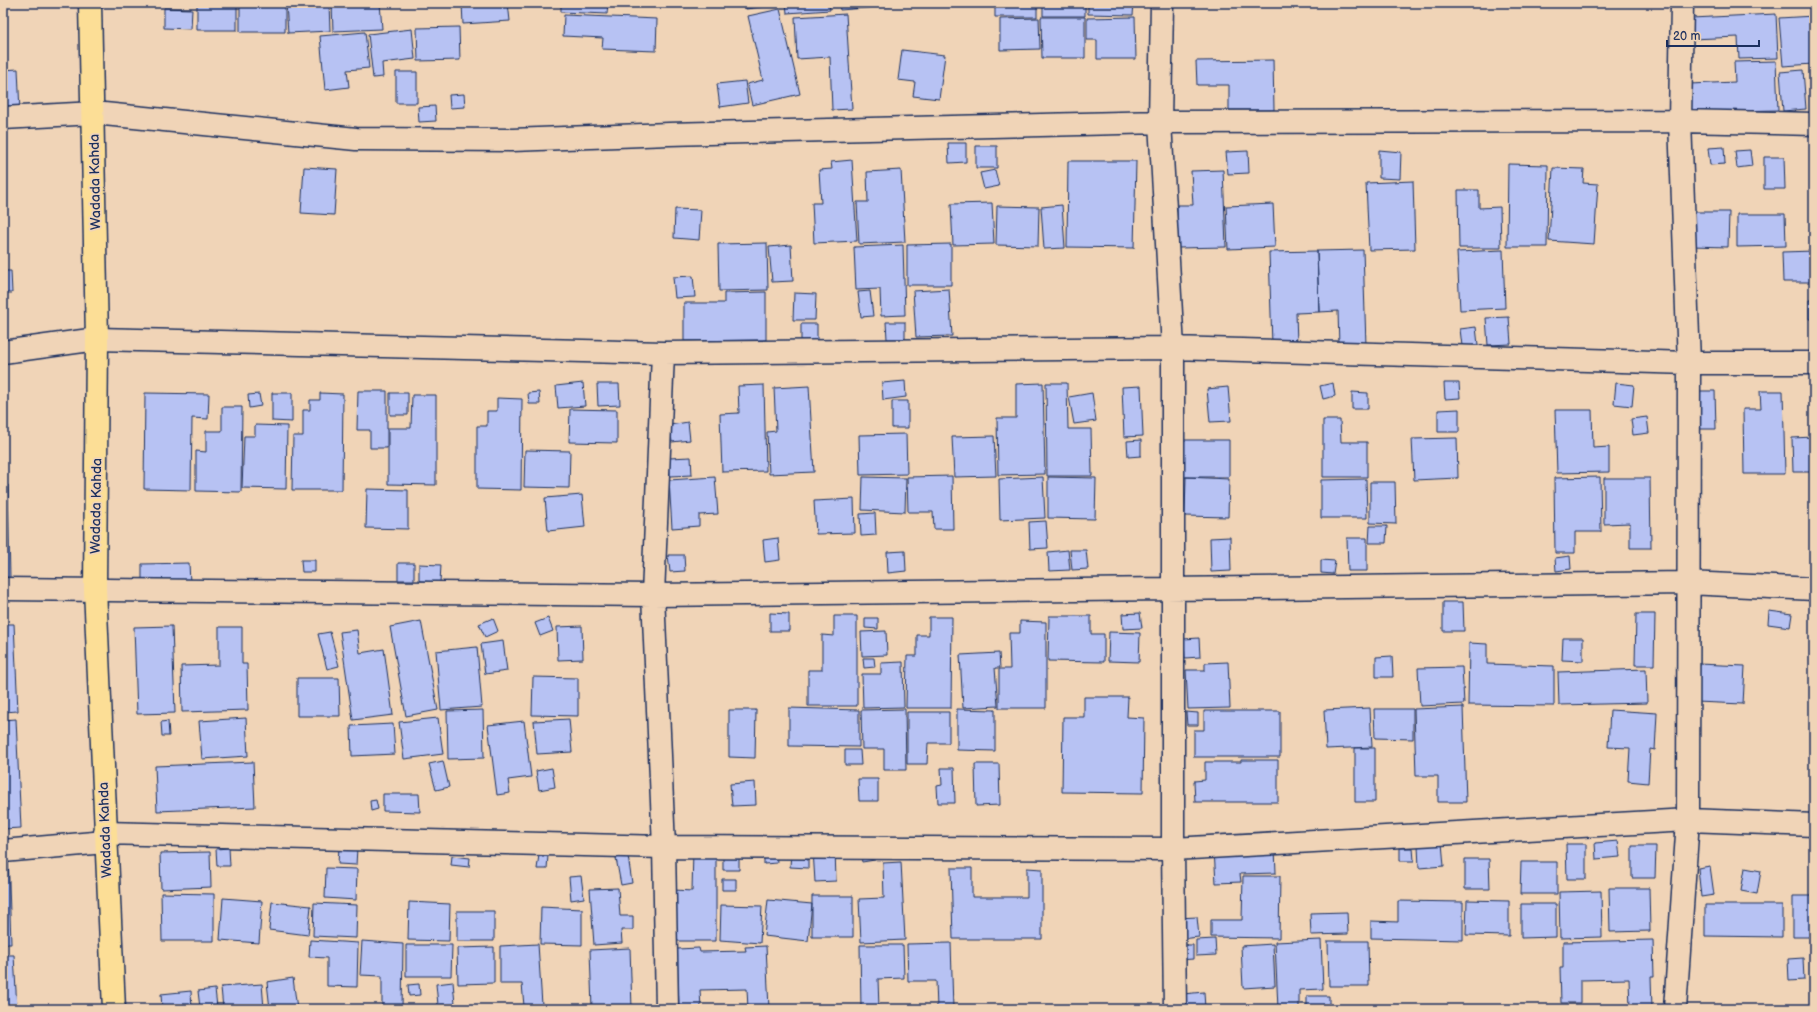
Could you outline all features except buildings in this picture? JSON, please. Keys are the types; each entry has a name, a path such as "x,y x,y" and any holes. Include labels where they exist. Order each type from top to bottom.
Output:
{"main road":[{"name":"Wadada Kahda","path":"90,3 94,113 97,339 95,589 105,837 114,1009"}],"street":[{"path":"1162,3 1160,122 1173,348 1173,849 1175,1009"},
{"path":"1675,1009 1688,820 1689,363 1680,122 1682,3"},
{"path":"3,118 94,113 356,139 512,140 669,134 1160,122 1680,122 1814,124"},
{"path":"3,352 97,339 663,353 1173,348 1689,363 1814,363"},
{"path":"663,353 653,595 664,847 667,1009"},
{"path":"3,589 653,595 1688,582 1814,588"},
{"path":"3,850 105,837 664,847 1173,849 1688,820 1814,825"}]}
